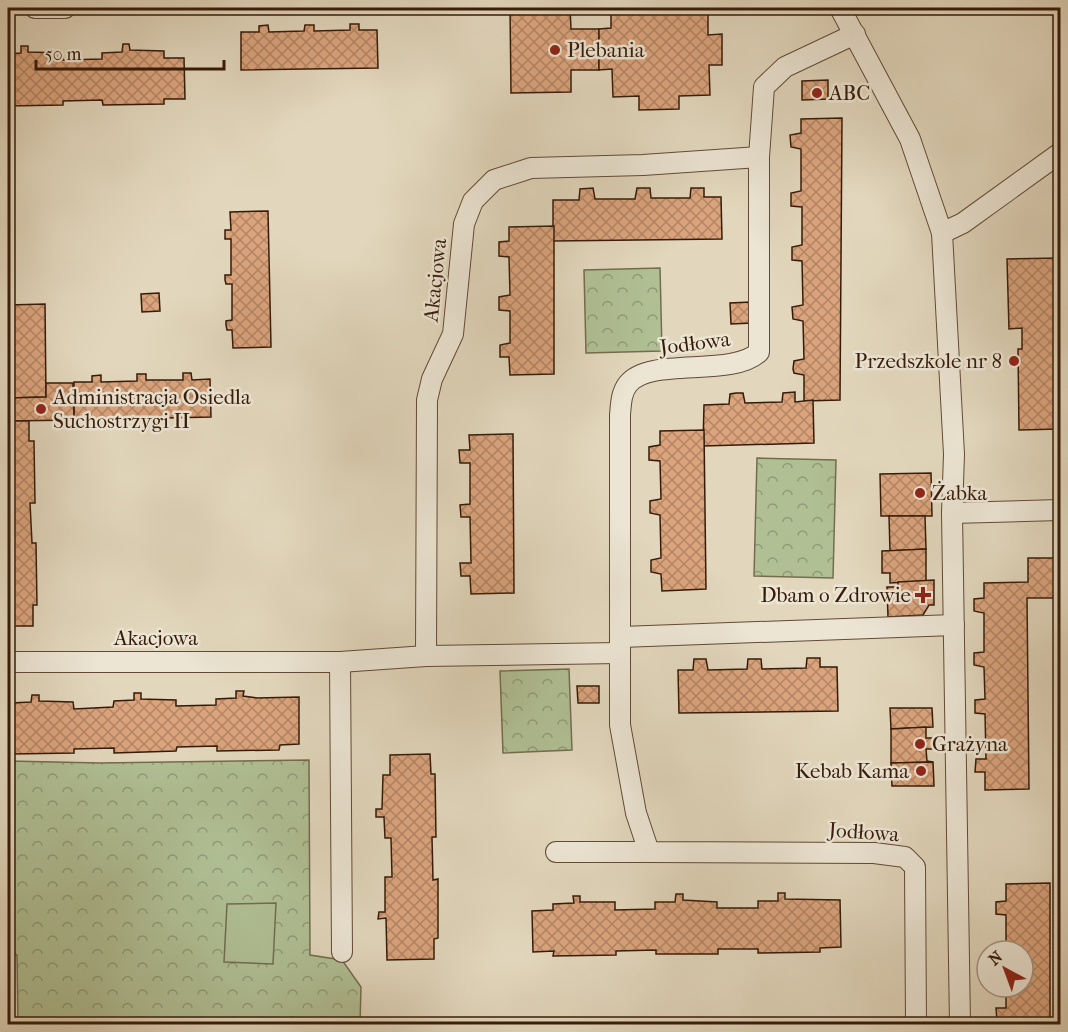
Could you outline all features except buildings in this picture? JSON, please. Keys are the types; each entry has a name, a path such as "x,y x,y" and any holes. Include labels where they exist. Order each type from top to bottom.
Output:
{"street":[{"path":"35,8 65,8"},
{"path":"840,8 910,139 942,233 953,433 952,513 960,1024"},
{"name":"Jodłowa","path":"649,852 636,813 620,724 620,415 624,391 629,382 650,372 745,361 759,352 759,157 761,98 764,87 785,67 855,34"},
{"path":"942,233 963,223 1060,153"},
{"name":"Akacjowa","path":"426,656 428,400 432,379 453,334 464,224 473,201 494,180 531,168 644,165 759,157"},
{"path":"952,513 1060,510"},
{"path":"620,645 954,625"},
{"name":"Akacjowa","path":"8,662 340,662 620,645"},
{"path":"340,662 342,952"},
{"name":"Jodłowa","path":"556,852 874,853 905,857 915,867 916,1024"}],"green space":[{"path":"660,268 662,351 586,353 584,270"},
{"path":"757,458 836,460 833,578 754,576"},
{"path":"569,669 572,750 503,753 500,671"},
{"path":"309,760 310,955 342,960 361,987 360,1024 18,1024 17,955 8,950 8,761 100,763"},
{"path":"276,903 273,964 224,962 227,904"}],"place":[{"name":"Plebania","path":"555,50"},
{"name":"ABC","path":"817,93"},
{"name":"Przedszkole nr 8","path":"1014,361"},
{"name":"Administracja Osiedla Suchostrzygi II","path":"41,409"},
{"name":"Żabka","path":"920,493"},
{"name":"Dbam o Zdrowie","path":"923,595"},
{"name":"Grażyna","path":"920,744"},
{"name":"Kebab Kama","path":"921,771"}]}
